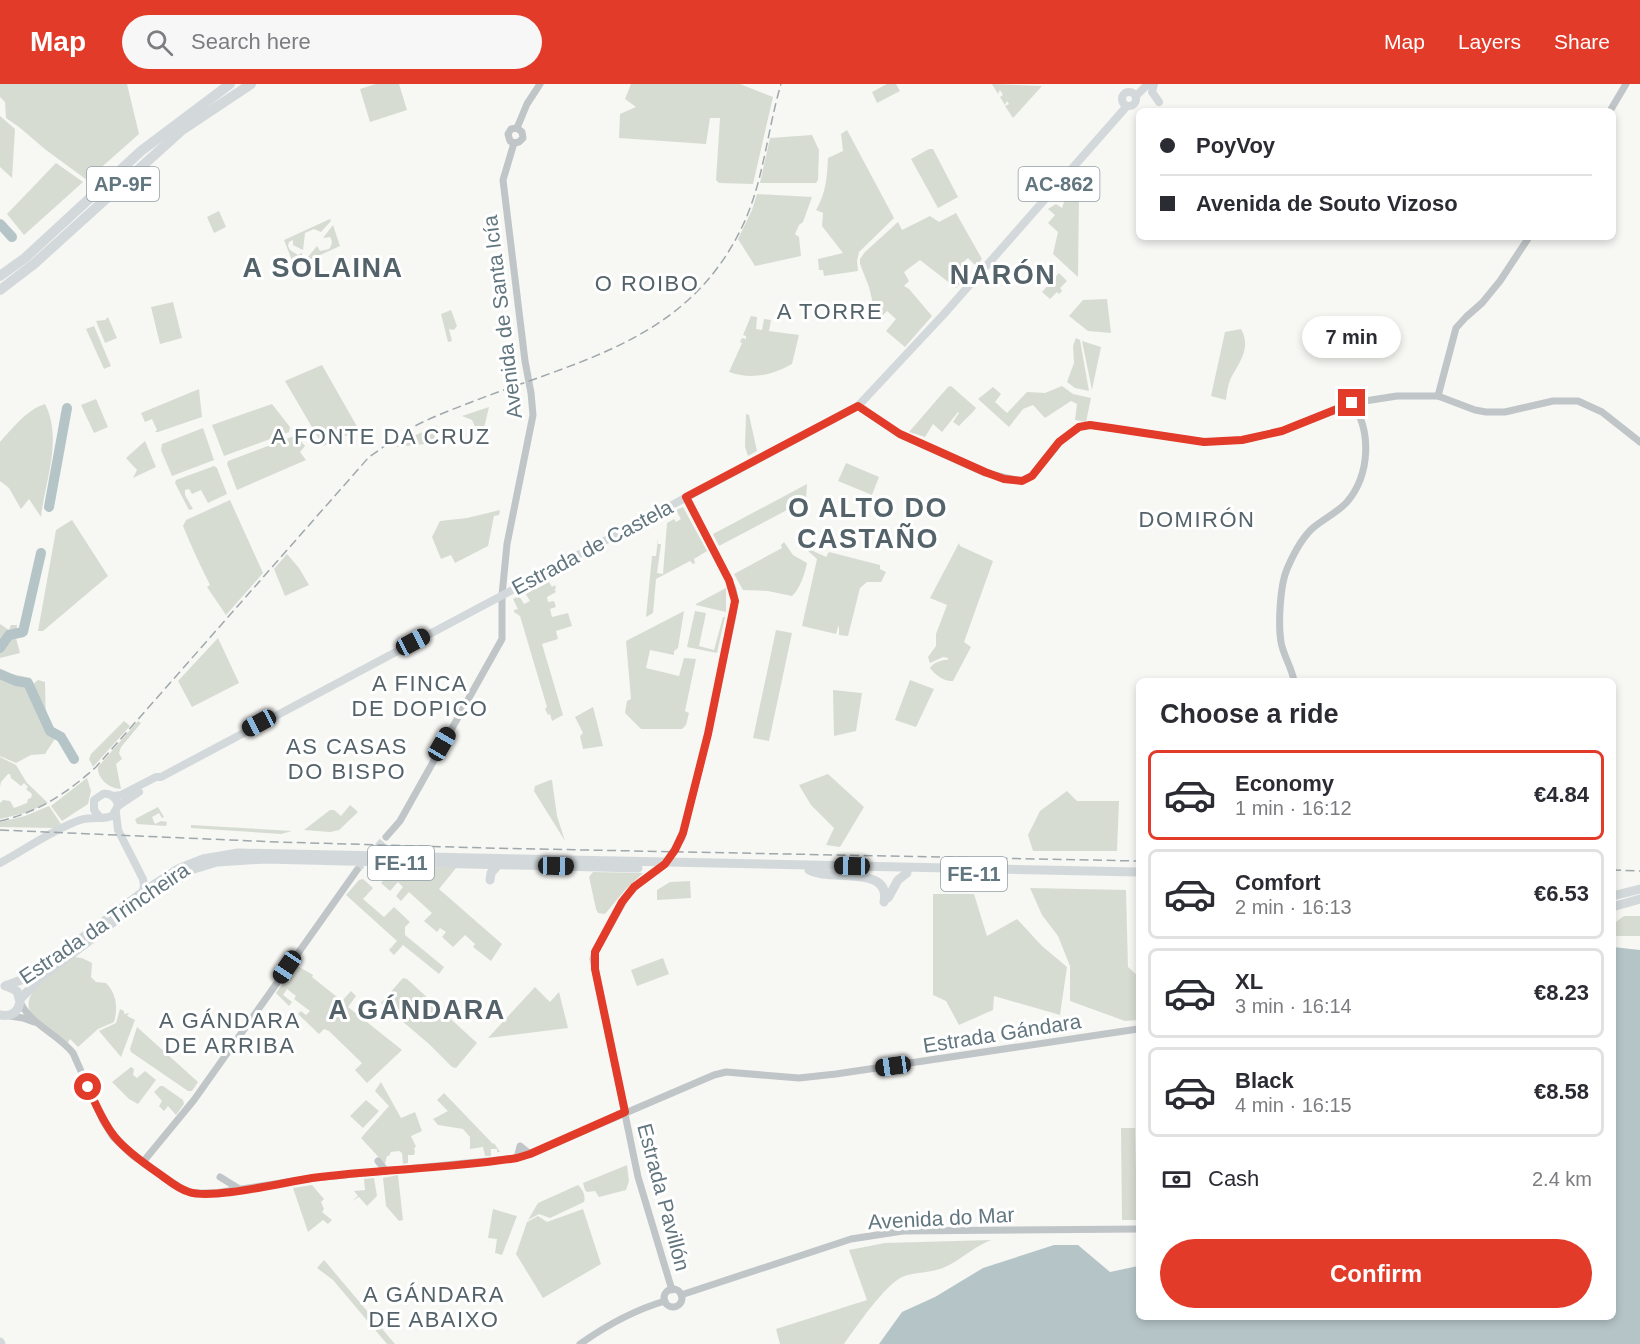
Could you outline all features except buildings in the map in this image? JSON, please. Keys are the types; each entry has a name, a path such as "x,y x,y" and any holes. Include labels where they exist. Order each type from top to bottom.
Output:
{"highway":[{"name":"AP-9F","path":"0,276 25,258 141,151 230,84"},
{"name":"AP-9F","path":"0,290 34,264 182,130 251,84"},
{"name":"Estrada da Trincheira","path":"20,1001 42,977 144,891 178,869 219,855 256,852 1136,872"},
{"path":"264,859 279,864"},
{"name":"Estrada da Trincheira","path":"2,986 24,979 38,971 168,881 190,870 217,862 264,859 1136,878"},
{"path":"490,880 491,873 498,865"},
{"path":"809,870 818,875 870,878 882,885 886,900 898,880 907,873"},
{"path":"1616,895 1640,889"},
{"path":"1616,906 1640,899"},
{"name":"FE-11","path":"2,986 14,988 20,1001 16,1011 3,1016"}],"main road":[{"name":"Estrada de Castela","path":"161,777 858,406 936,323 1127,106 1136,103 1136,96 1148,84"},
{"path":"1154,84 1152,92 1159,102"},
{"name":"AC-862","path":"93,806 94,800 99,795 107,793 113,796 121,795 156,777 161,777"},
{"name":"AC-862","path":"102,817 112,816 117,809 161,777"},
{"path":"113,796 117,809 118,830"},
{"path":"0,863 77,821 93,806 93,810 118,830 140,873 144,891"},
{"path":"77,821 102,817"},
{"path":"140,873 153,880 178,869"},
{"path":"116,916 137,892 140,873"}],"street":[{"name":"Avenida de Santa Icía","path":"386,837 400,821 411,797 501,641 502,595 507,544 532,426 531,391 503,180 514,143 519,142 523,136 518,128 524,109 540,84"},
{"path":"1612,108 1626,84"},
{"path":"1438,396 1456,328 1494,288 1527,240"},
{"path":"858,406 900,434 985,472 1004,479 1022,481 1032,476 1059,442 1079,427 1090,425 1204,442 1242,440 1282,431 1352,403 1397,396 1438,396 1486,412 1505,412 1553,401 1578,401 1602,412 1640,442"},
{"path":"1293,678 1281,644 1279,617 1286,574 1307,534 1345,504 1358,486 1366,456 1365,439 1352,403"},
{"name":"Estrada Pavillón","path":"672,1290 644,1198 595,969 595,952 622,902 640,883 665,864 683,833 708,734 735,601 729,580 686,497"},
{"path":"142,1162 194,1100 357,870"},
{"path":"20,1001 37,1024"},
{"path":"3,1016 23,1018 37,1024 68,1048 113,1137 142,1162 191,1193"},
{"name":"Estrada Gándara","path":"191,1193 227,1192 313,1178 517,1158 726,1072 799,1078 1136,1029"},
{"path":"517,1158 520,1146 530,1154"},
{"path":"374,1172 378,1161 386,1171"},
{"path":"224,1182 241,1190"},
{"path":"224,1182 227,1192"},
{"path":"215,1193 224,1182"},
{"path":"179,1187 182,1195 191,1193"},
{"name":"Avenida do Mar","path":"681,1295 851,1239 875,1234 1136,1229"},
{"path":"672,1290 681,1295 681,1302 677,1306 669,1306 665,1301 665,1295 672,1290"},
{"path":"580,1344 603,1328 635,1311 665,1301"}],"shaded area":[{"path":"0,84 127,84 139,134 87,180 6,118 5,102 0,97"},
{"path":"376,84 399,84 407,110 370,122 360,89"},
{"path":"631,84 740,84 773,97 753,184 719,183 716,180 720,118 710,118 706,144 619,138 620,114 636,107 625,99"},
{"path":"887,84 896,84 900,91 877,103 872,92"},
{"path":"992,84 1042,86 1013,118 1005,106 1009,104 1007,101 1005,105 1000,97 1003,95 1000,90 998,94"},
{"path":"0,116 15,129 12,178 0,167"},
{"path":"847,130 894,218 859,252 858,271 824,276 823,270 819,270 818,259 843,253 822,226 823,213 816,210 825,185 828,158 843,151 841,134"},
{"path":"812,135 819,150 816,183 760,183 770,138"},
{"path":"933,149 958,197 938,208 911,159"},
{"path":"56,163 83,182 24,235 7,214"},
{"path":"1067,193 1079,195 1078,277 1053,254 1058,232 1048,223 1055,215 1048,209 1056,204 1062,208"},
{"path":"757,194 812,197 803,222 795,234 799,237 801,256 755,266 738,239"},
{"path":"219,211 226,227 214,233 207,217"},
{"path":"956,213 982,259 976,266 968,258 962,263 971,272 956,288 920,260 904,272 909,281 904,286 932,316 905,347 886,331 896,319 887,311 877,321 860,259 898,222 902,230 930,216 939,222"},
{"path":"330,219 331,221 321,232 314,229 305,233 303,250 293,245 293,240 289,242 290,250 298,255 302,253 302,256 293,263 284,240"},
{"path":"333,225 340,246 303,263 317,246 320,251 329,249 332,243 331,238 323,238"},
{"path":"1059,273 1067,281 1060,288 1062,291 1059,294 1057,292 1050,299 1042,292"},
{"path":"1107,299 1111,333 1088,331 1069,316 1083,300"},
{"path":"173,302 182,338 160,344 151,307"},
{"path":"451,310 457,326 454,330 449,329 452,341 448,342 441,314"},
{"path":"751,316 757,317 756,329 762,330 764,319 771,320 769,331 799,335 792,364 762,375 746,376 729,372 742,338 746,339 743,335"},
{"path":"108,317 117,338 105,343 96,321 105,320"},
{"path":"94,326 111,366 104,369 86,329"},
{"path":"1241,329 1245,348 1230,382 1226,400 1211,396 1225,332"},
{"path":"1076,338 1080,340 1089,391 1075,388 1067,382 1074,363 1073,346"},
{"path":"1082,341 1101,347 1092,390"},
{"path":"322,365 359,430 323,446 285,381"},
{"path":"951,386 976,408 959,426 953,422 958,412 942,432 933,424 925,437 909,432 948,387"},
{"path":"1062,386 1073,394 1091,398 1086,422 1075,420 1077,404 1071,401 1045,418 1033,405 1023,409 1009,427 978,399 993,387 1001,394 995,402 1007,413 1027,392 1045,393"},
{"path":"199,389 202,417 158,432 155,432 157,430 152,419 145,422 141,413"},
{"path":"96,399 108,427 94,433 81,405"},
{"path":"45,404 53,431 53,446 41,517 29,499 21,509 9,488 0,481 0,442 26,415"},
{"path":"272,404 290,427 289,432 224,456 212,425"},
{"path":"489,407 480,445 479,435 472,420 462,416"},
{"path":"746,414 749,415 757,451 748,456 745,447"},
{"path":"437,426 434,443 396,447 411,437"},
{"path":"203,428 214,460 172,476 161,450 162,444"},
{"path":"294,436 305,446 300,452 306,460 237,490 227,464 228,461"},
{"path":"145,441 156,467 133,478 137,470 126,458"},
{"path":"846,463 879,477 872,495 838,481"},
{"path":"214,466 217,468 227,494 208,503 201,490 192,494 189,489 185,490 185,495 193,509 189,510 175,483 176,480"},
{"path":"807,484 806,500 719,546 713,534"},
{"path":"230,500 263,573 226,615 207,587 210,585 183,526 186,520"},
{"path":"683,507 707,551 694,559 695,563 690,561 656,579 653,613 646,617 652,556 656,556 658,539 658,544 661,544 657,573 663,574 667,523 674,519 676,522 681,519 676,510"},
{"path":"500,510 499,515 494,516 488,546 455,563 451,555 441,559 432,537 440,521 467,518"},
{"path":"72,520 108,576 43,631 38,631 56,530"},
{"path":"784,542 793,555 807,563 802,581 795,593 792,596 768,591 743,590 734,574 782,548 781,545"},
{"path":"959,543 960,546 993,561 964,642 971,647 953,681 950,681 940,678 930,668 933,664 948,660 948,658 943,657 930,663 928,657 936,646 936,634 947,605 930,598"},
{"path":"809,549 826,557 829,552 880,565 880,569 886,572 881,582 867,582 860,588 848,636 839,635 839,626 836,634 802,626 817,559 808,551"},
{"path":"287,554 309,585 285,596 274,569"},
{"path":"549,582 552,587 555,585 556,589 554,589 556,592 547,597 548,602 554,601 556,607 550,609 552,617 568,613 572,626 556,631 558,639 542,644 563,715 552,721 545,709 547,707 520,616 514,612 518,609 513,599 519,596 524,604 530,601 524,591 534,585 536,589"},
{"path":"726,588 726,612 696,605 696,604"},
{"path":"684,611 678,648 674,651 674,655 650,650 646,668 679,676 684,658 696,659 685,711 689,713 686,725 682,729 641,729 625,713 627,701 631,699 626,641"},
{"path":"695,611 706,613 699,646 714,650 723,617 725,617 717,653 687,647"},
{"path":"0,624 9,630 11,625 17,625 16,638 20,653 0,658"},
{"path":"776,630 792,633 769,741 753,738"},
{"path":"218,638 239,683 192,707 178,681"},
{"path":"0,668 2,672 31,678 33,684 38,680 45,682 46,729 56,737 45,754 31,755 16,763 0,756"},
{"path":"910,680 934,689 916,727 895,720"},
{"path":"833,690 862,693 856,731 834,736"},
{"path":"593,707 603,746 583,749 580,736 583,733 575,717"},
{"path":"124,721 130,726 93,767 89,759 91,754"},
{"path":"138,721 141,723 121,747 119,753 122,759 116,764 121,789 113,787 102,779 98,767"},
{"path":"0,757 16,765 27,783 48,803 25,813 0,819 0,803 3,800 10,801 14,808 27,803 32,794 26,789 28,787 24,783 21,786 11,778 10,774 1,782 0,787"},
{"path":"828,774 864,807 840,847 826,845 834,828 811,805 799,785"},
{"path":"87,778 91,791 88,804 62,821 51,806"},
{"path":"552,780 557,816 565,841 534,791 535,786"},
{"path":"1067,791 1077,801 1119,801 1117,851 1033,851 1028,835 1040,811"},
{"path":"350,805 358,812 339,830 330,832 304,830 330,810 334,810 341,816"},
{"path":"49,806 61,824 54,828 0,827 0,822 25,816"},
{"path":"158,807 164,817 162,818 159,813 152,817 155,824 161,821 167,822 166,826 137,824 135,819"},
{"path":"191,825 292,831 281,834 191,828"},
{"path":"416,867 456,868 439,889 502,944 491,961 473,947 475,944 465,935 453,947 442,937 446,932 440,928 437,932 424,921 432,913 409,892 401,901 396,896 403,887 398,882 390,891 381,883 392,870 416,870"},
{"path":"593,872 643,873 605,914 598,913 596,909 589,877"},
{"path":"363,879 373,888 363,899 384,917 394,907 410,922 405,927 405,935 444,967 439,974 403,945 394,955 389,950 397,941 346,895 359,880"},
{"path":"690,881 691,898 657,900 657,890 670,882"},
{"path":"1030,888 1126,890 1128,967 1136,974 1136,1020 1125,1021 1070,1001 1070,966 1058,936 1042,915"},
{"path":"933,894 974,894 987,936 1017,919 1042,946 1067,967 1060,1015 994,996 993,1010 959,1025 946,1001 933,995"},
{"path":"1624,916 1640,916 1640,936 1616,936 1616,922"},
{"path":"1616,947 1640,950 1640,1344 879,1344 902,1312 935,1297 983,1268 1054,1245 1078,1245 1110,1272 1136,1266 1136,1320 1616,1320"},
{"path":"74,957 92,963 91,977 96,982 106,983 110,987 116,1007 114,1022 98,1029 78,1047 70,1039 68,1043 38,1021 31,1013 29,1005 30,997 42,981"},
{"path":"663,958 669,974 637,986 631,970"},
{"path":"296,965 313,975 312,977 342,1001 351,991 356,996 348,1007 402,1050 367,1083 355,1070 362,1063 329,1031 324,1029 319,1034 298,1014 301,1011 306,1015 310,1011 294,999 296,996 287,989 283,995 292,1002 289,1006 276,993"},
{"path":"403,978 407,979 477,1043 456,1068 452,1067 381,1003"},
{"path":"535,987 550,1002 559,992 568,1028 488,1038"},
{"path":"120,1009 124,1011 124,1014 129,1013 127,1016 135,1020 121,1057 99,1031 116,1023"},
{"path":"137,1027 198,1082 192,1091 188,1091 131,1052"},
{"path":"131,1067 134,1069 133,1075 137,1078 145,1071 156,1080 138,1104 129,1099 112,1082"},
{"path":"381,1082 401,1118 415,1112 422,1131 411,1136 416,1147 414,1155 408,1155 408,1163 403,1164 402,1153 399,1151 391,1152 385,1164 361,1138 389,1106 375,1091"},
{"path":"160,1086 183,1100 184,1104 176,1115 168,1106 164,1111 159,1106 162,1101 154,1092"},
{"path":"444,1093 494,1143 500,1152 497,1152 497,1149 491,1149 491,1156 485,1156 483,1147 470,1149 470,1137 463,1129 438,1125 433,1119 448,1111 437,1100"},
{"path":"366,1100 379,1111 363,1128 350,1116"},
{"path":"1121,1128 1135,1128 1136,1220 1122,1220"},
{"path":"627,1165 629,1181 626,1190 599,1197 595,1191 585,1190 583,1183"},
{"path":"398,1175 403,1220 399,1221 386,1206 383,1178"},
{"path":"374,1178 377,1196 367,1206 359,1197 352,1201 358,1196 354,1191 365,1190 364,1179"},
{"path":"312,1185 324,1199 321,1202 324,1209 322,1212 332,1220 328,1224 323,1220 308,1232 293,1188"},
{"path":"578,1185 584,1193 584,1202 550,1218 539,1214 528,1220 538,1203"},
{"path":"493,1209 517,1216 502,1255 495,1253 497,1239 488,1238"},
{"path":"583,1209 601,1264 543,1298 516,1254 527,1222 538,1216 547,1222"},
{"path":"991,1240 945,1267 902,1277 887,1289 844,1344 780,1344 776,1329 867,1300 849,1250 885,1243"},
{"path":"324,1260 395,1344 387,1344 333,1280 317,1268"}],"waterway":[{"path":"0,224 12,237"},
{"path":"49,507 67,408"},
{"path":"0,648 9,635 23,632 41,553"},
{"path":"0,674 28,683 50,731 61,737 74,759"}],"tunnel":[{"path":"357,870 386,837"}],"railway":[{"path":"0,821 40,807 74,785 96,767 369,457 428,420 589,359 626,342 661,321 692,296 720,264 743,225 761,173 781,84"},
{"path":"0,830 486,848 1136,861"},
{"path":"1616,870 1640,871"}],"district":[{"name":"A SOLAINA","path":"323,268"},
{"name":"NARÓN","path":"1003,275"},
{"name":"O ROIBO","path":"647,283"},
{"name":"A TORRE","path":"830,311"},
{"name":"A FONTE DA CRUZ","path":"381,436"},
{"name":"DOMIRÓN","path":"1197,519"},
{"name":"O ALTO DO CASTAÑO","path":"868,524"},
{"name":"A FINCA DE DOPICO","path":"420,696"},
{"name":"AS CASAS DO BISPO","path":"347,758"},
{"name":"A GÁNDARA","path":"417,1010"},
{"name":"A GÁNDARA DE ARRIBA","path":"230,1032"},
{"name":"A GÁNDARA DE ABAIXO","path":"434,1306"}],"route":[{"path":"88,1087 113,1137 132,1155 191,1193 215,1193 313,1178 517,1158 625,1112 606,1027 594,954 622,902 634,887 665,864 683,833 708,734 735,601 729,580 686,497 858,406 900,434 985,472 1004,479 1022,481 1032,476 1059,442 1079,427 1090,425 1170,438 1222,442 1263,437 1352,403"}]}
